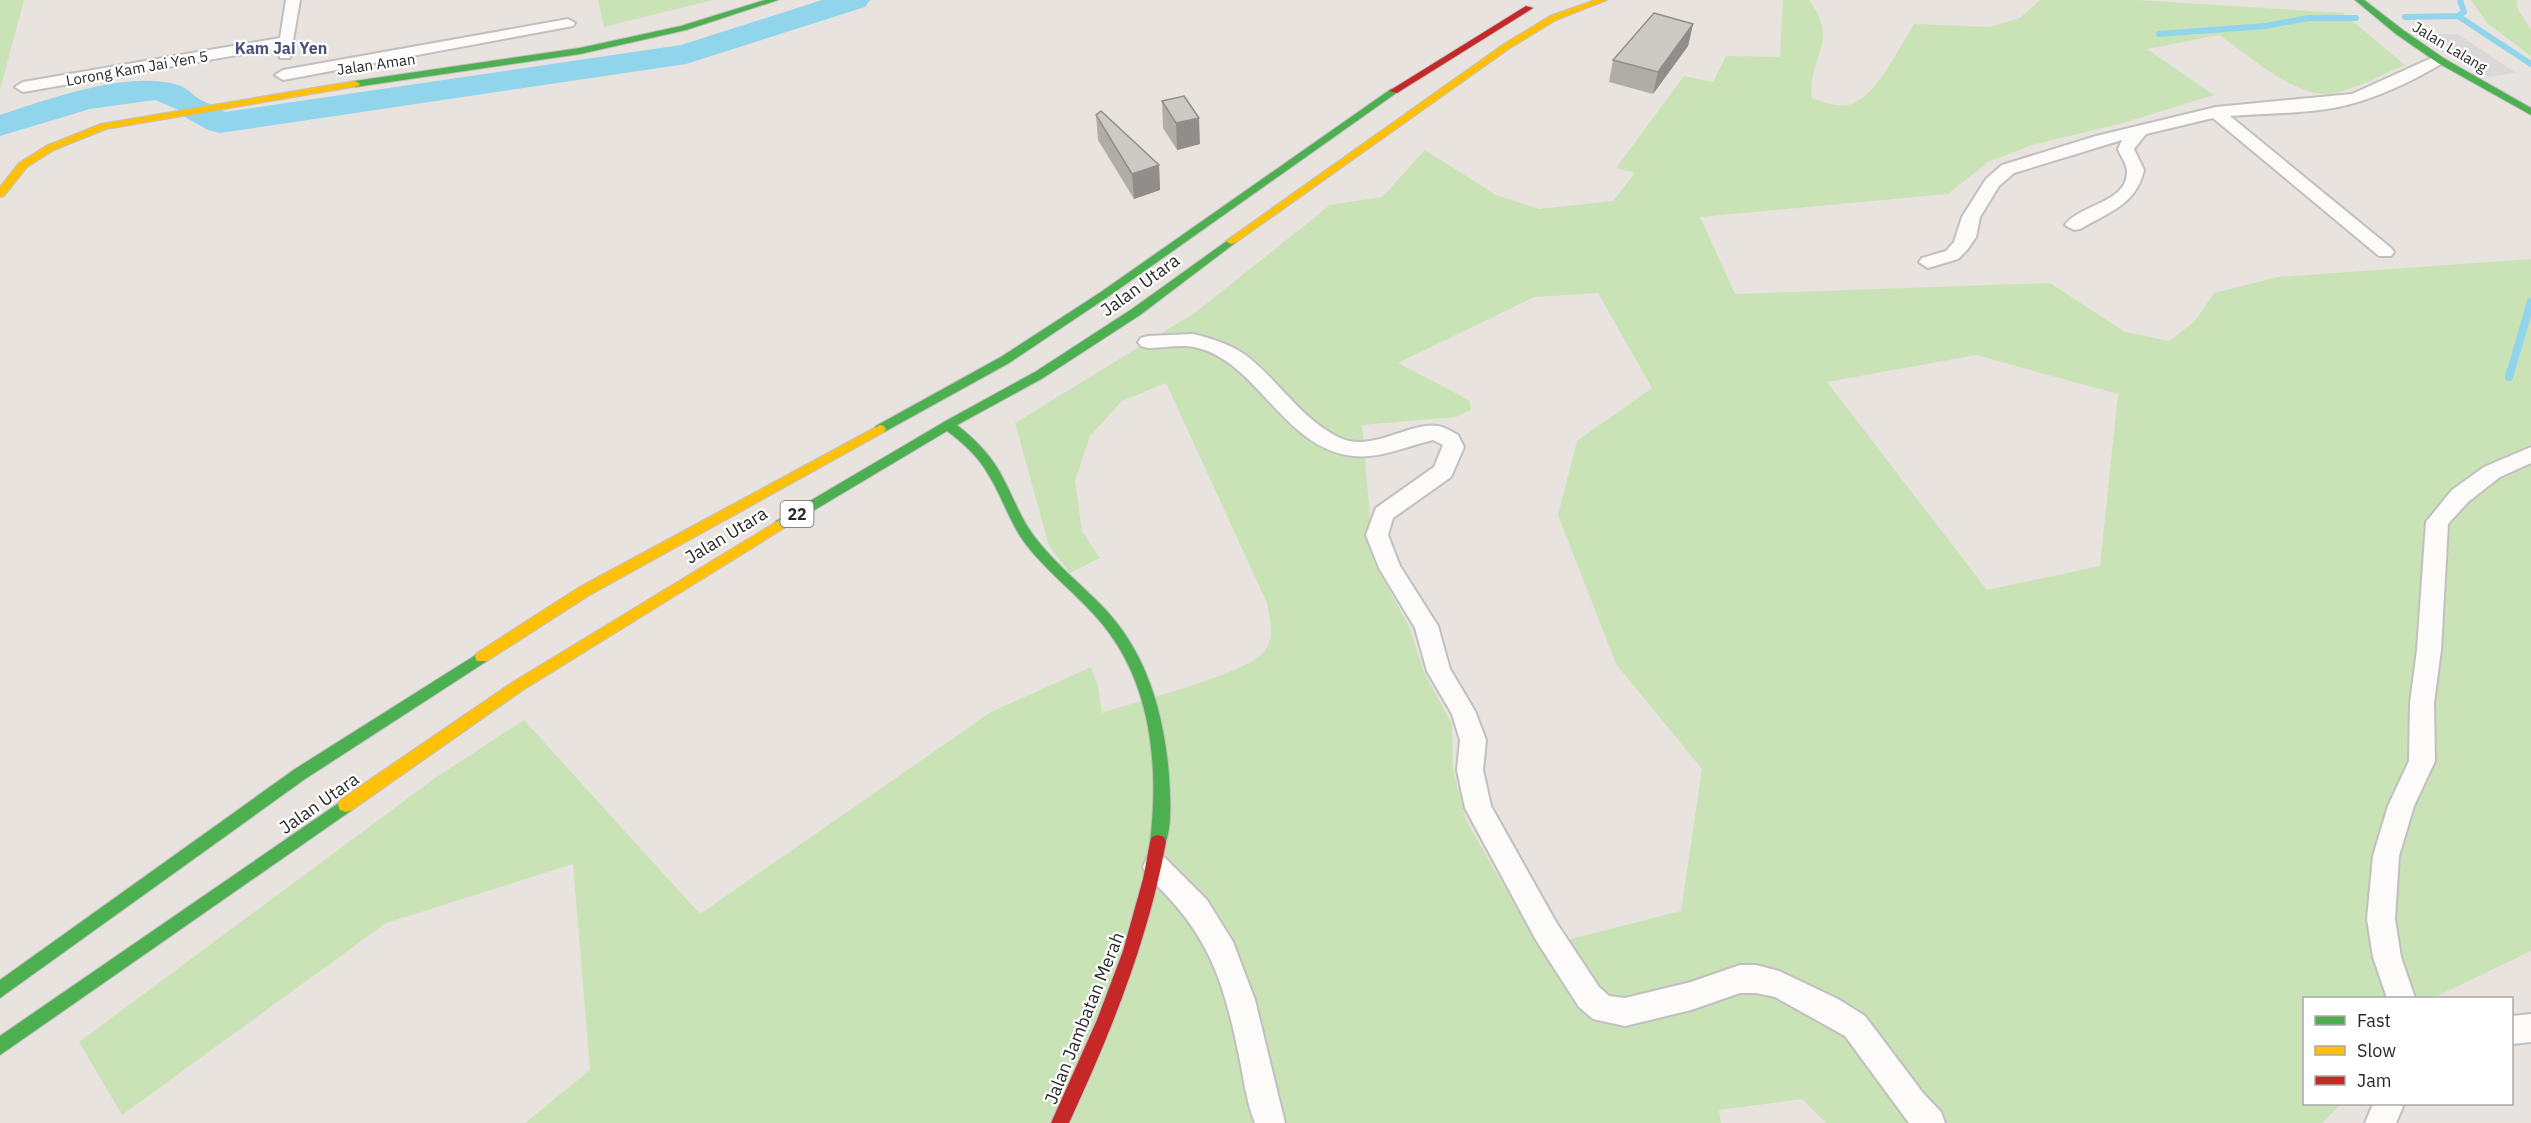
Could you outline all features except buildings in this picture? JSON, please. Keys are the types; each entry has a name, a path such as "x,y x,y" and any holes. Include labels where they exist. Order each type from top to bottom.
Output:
{"main road":[{"name":"Jalan Aman","path":"0,194 23,165 50,148 94,129 154,116 279,95 590,49 682,28 774,0"},
{"name":"Jalan Utara","path":"0,1046 518,686 688,579 948,425 1038,375 1136,312 1288,199 1515,41 1553,18 1603,0"},
{"name":"Jalan Lalang","path":"2359,0 2381,21 2436,61 2531,112"},
{"name":"Jalan Utara","path":"0,990 300,774 583,591 1005,360 1106,294 1420,73 1538,3"},
{"name":"Jalan Jambatan Merah","path":"948,425 984,457 1021,530 1058,574 1111,626 1128,650 1144,685 1157,731 1163,802 1156,867 1136,945 1103,1029 1060,1123"}],"street":[{"path":"279,95 286,42 296,1"},
{"path":"283,75 568,23"},
{"name":"Lorong Kam Jai Yen 5","path":"23,87 286,42"},
{"path":"1928,262 1952,255 1961,246 1967,237 1971,217 1992,183 2008,169 2102,140 2217,112 2307,105 2355,98 2414,74 2436,61"},
{"path":"2217,112 2385,252"},
{"path":"2074,225 2128,192 2136,170 2126,149 2129,142 2139,132"},
{"path":"1148,342 1193,340 1215,347 1238,359 1305,426 1335,445 1354,449 1378,447 1435,432 1451,440 1454,447 1443,472 1384,514 1377,535 1390,568 1426,626 1439,671 1463,711 1473,740 1470,770 1478,808 1546,931 1589,997 1603,1009 1625,1012 1690,996 1740,980 1756,979 1779,985 1828,1009 1855,1026 1912,1104 1930,1123"},
{"path":"2400,997 2387,957 2381,919 2386,856 2402,806 2422,761 2422,704 2429,650 2437,522 2468,490 2492,472 2531,453"},
{"path":"1156,867 1183,889 1197,905 1217,936 1230,965 1270,1123"},
{"path":"2513,1030 2531,1028"},
{"path":"2380,1123 2389,1105"}],"shaded area":[{"path":"2432,34 2458,34 2516,73 2487,77"}],"green space":[{"path":"0,0 24,0 0,90"},
{"path":"598,0 713,0 604,27"},
{"path":"1783,0 1809,0 1818,15 1823,39 1814,71 1812,98 1834,105 1848,105 1858,101 1877,83 1914,24 1989,27 2020,18 2040,0 2138,0 2343,13 2405,65 2363,84 2336,93 2321,94 2290,84 2219,35 2147,49 2214,95 2123,123 2032,145 1988,162 1948,194 1700,217 1735,294 2050,283 2125,332 2169,341 2195,321 2214,293 2278,277 2531,259 2531,951 2435,997 2303,997 2303,1105 2340,1105 2322,1123 1826,1123 1802,1099 1719,1110 1721,1123 525,1123 590,1070 573,864 386,923 122,1115 79,1042 435,778 524,720 700,914 991,712 1091,667 1098,686 1102,713 1188,687 1253,660 1264,652 1270,640 1271,628 1267,603 1166,383 1122,401 1090,436 1075,481 1082,531 1100,558 1070,573 1049,546 1015,423 1196,312 1330,205 1382,197 1425,150 1496,195 1539,209 1613,201 1635,173 1616,168 1684,76 1713,82 1726,56 1780,57","holes":["1598,293 1652,388 1577,441 1558,515 1616,664 1702,769 1681,911 1539,947 1466,820 1453,769 1452,724 1425,674 1408,624 1374,563 1362,425 1456,417 1471,410 1469,400 1398,363 1534,297","1976,355 2118,394 2100,566 1987,590 1827,382"]},
{"path":"2471,0 2517,0 2518,10 2531,29 2531,56 2487,23"}],"waterway":[{"path":"195,109 220,123 686,54 854,0"},
{"path":"2458,16 2464,12 2460,0"},
{"path":"2405,17 2458,16"},
{"path":"2458,16 2531,64"},
{"path":"2159,34 2265,26 2309,18 2356,18"},
{"path":"0,126 86,99 155,90 169,93 183,101"},
{"path":"2509,377 2531,302"}],"traffic: fast":[{"path":"355,84 580,51 683,28 774,0"},
{"path":"2359,0 2379,17 2442,61 2531,112"},
{"path":"880,429 1005,360 1105,294 1394,91"},
{"path":"781,524 948,425 1039,375 1136,312 1231,241"},
{"path":"948,425 968,440 992,468 1029,539 1047,561 1108,621 1124,643 1138,669 1148,697 1160,756 1162,786 1158,842"},
{"path":"0,990 300,774 482,657"},
{"path":"0,1046 346,805"}],"traffic: slow":[{"path":"1231,241 1507,46 1553,18 1603,0"},
{"path":"0,194 23,165 50,148 104,126 355,84"},
{"path":"482,657 583,592 880,429"},
{"path":"346,805 518,686 781,524"}],"traffic: jam":[{"path":"1394,91 1529,8"},
{"path":"1060,1123 1119,986 1142,915 1158,842"}],"district":[{"name":"Kam Jai Yen","path":"281,48"}]}
